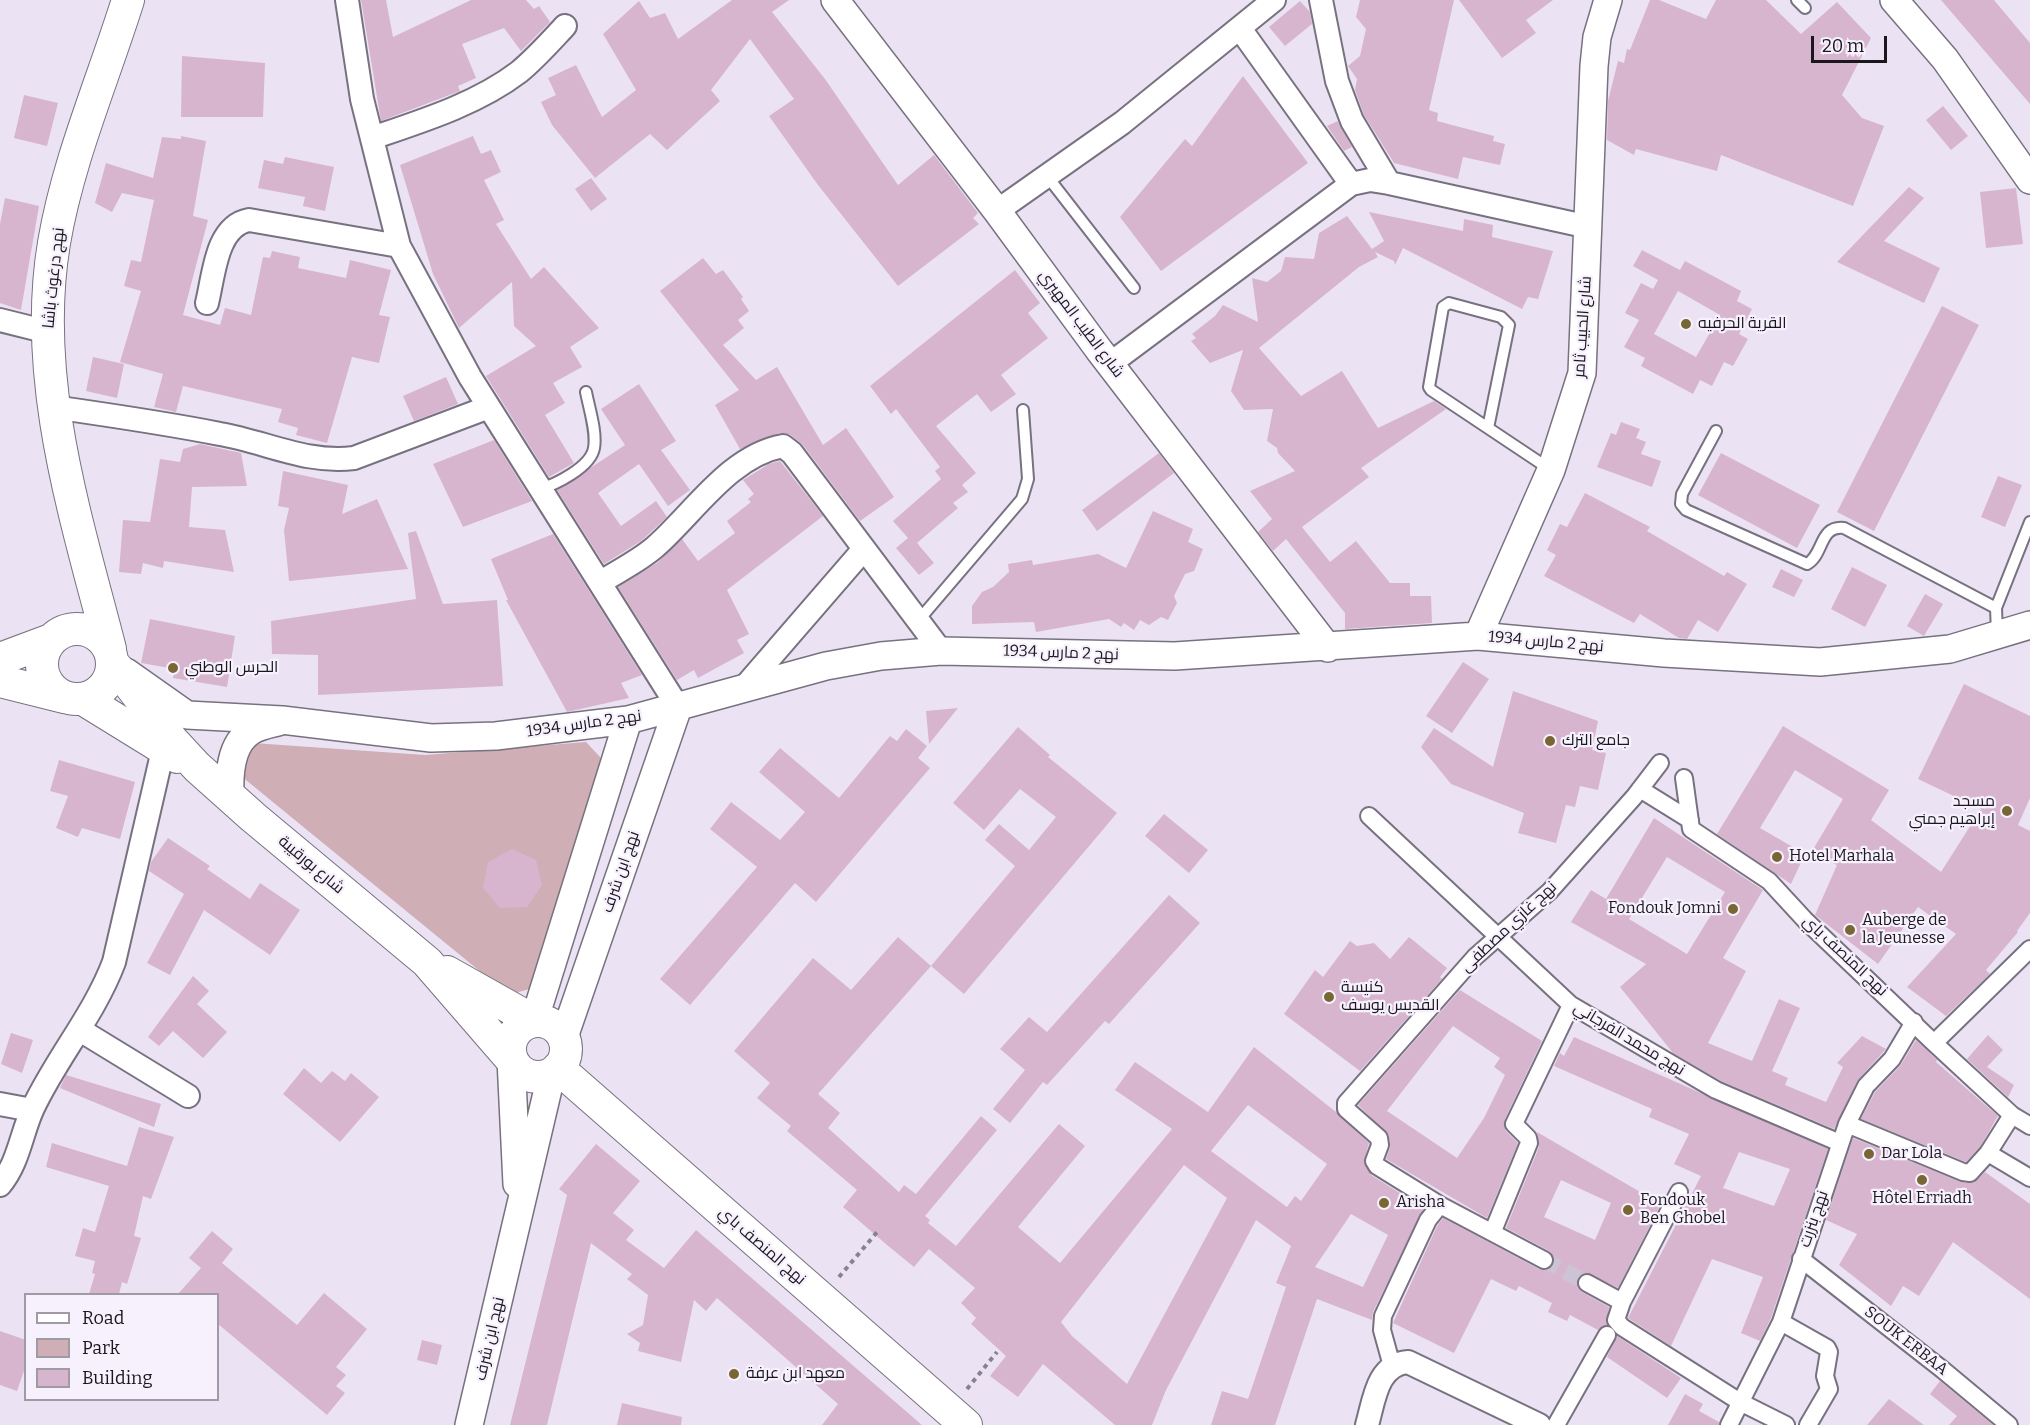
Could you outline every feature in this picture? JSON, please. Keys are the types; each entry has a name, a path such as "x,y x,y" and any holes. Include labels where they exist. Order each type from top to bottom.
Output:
{"main road":[{"name":"نهج درغوث باشا","path":"112,656 66,476 53,407 48,332 54,244 65,193 128,0"},
{"path":"0,659 56,636 73,628 95,632 112,656 112,673 101,690 74,698 55,691 43,672 42,660 56,636 75,606 88,562"},
{"name":"شارع بورقيبة","path":"112,656 167,745"},
{"name":"شارع بورقيبة","path":"0,681 74,698 167,745 197,767 428,962 512,1059"},
{"name":"شارع بورقيبة","path":"428,962 534,1022"},
{"path":"527,1022 551,1024 564,1037 565,1055 555,1070 538,1077 528,1075 520,1071 512,1059 509,1049 514,1033 527,1022"},
{"name":"نهج المنصف باي","path":"555,1070 957,1418"}],"street":[{"path":"347,0 356,65 399,246 489,407 678,707"},
{"name":"شارع الطيب المهيري","path":"835,0 1328,648"},
{"path":"997,211 1122,123 1241,30 1274,0"},
{"path":"1321,0 1337,81 1348,111 1389,183"},
{"name":"شارع الحبيب ثامر","path":"1478,636 1551,470 1587,375 1594,66 1597,37 1608,0"},
{"path":"1894,0 1945,59 2030,180"},
{"path":"372,138 460,105 497,86 535,58 565,26"},
{"path":"1241,30 1351,184"},
{"path":"1111,363 1351,184 1370,180 1389,183 1589,226"},
{"path":"207,303 224,237 241,221 249,220 399,246"},
{"path":"0,320 48,332"},
{"path":"53,407 223,434 297,455 334,461 354,458 489,407"},
{"path":"601,582 653,548 721,480 765,449 783,446 792,453 941,651"},
{"path":"742,690 864,549"},
{"name":"نهج 2 مارس 1934","path":"112,656 188,714 282,720 431,738 496,736 628,720 837,664 881,656 941,651 1175,656 1328,648 1417,638 1478,636 1664,653 1820,662 1950,649 2030,625"},
{"name":"نهج ابن شرف","path":"564,1037 678,707"},
{"path":"230,797 229,773 234,754 243,739 251,731 282,720"},
{"path":"534,1022 628,720"},
{"path":"0,1185 24,1140 32,1110 105,986 114,962 167,745"},
{"name":"نهج غازي مصطفى","path":"1544,1260 1440,1205 1375,1164 1379,1138 1346,1109 1346,1103 1413,1024 1497,937 1550,891 1660,763"},
{"path":"1684,778 1690,820"},
{"name":"نهج المنصف باي","path":"1640,789 1690,820 1691,829 1769,881 1805,920 1934,1043 2012,1116 2030,1126"},
{"name":"نهج محمد الفرجاني","path":"1369,816 1571,1005 1716,1090 1840,1143"},
{"path":"1934,1043 2030,949"},
{"path":"1493,1231 1529,1143 1528,1138 1515,1124 1571,1005"},
{"name":"نهج بنزرت","path":"1729,1425 1781,1322 1847,1124 1866,1086 1892,1059 1914,1022"},
{"path":"80,1030 188,1096"},
{"name":"نهج ابن شرف","path":"512,1059 519,1219"},
{"name":"نهج ابن شرف","path":"469,1425 555,1070"},
{"path":"0,1104 32,1110"},
{"path":"1847,1124 1970,1173 1988,1154 2012,1116"},
{"path":"1988,1154 2030,1178"},
{"path":"1556,1425 1612,1327 1622,1302 1679,1192"},
{"path":"1392,1366 1382,1330 1383,1316 1428,1220 1440,1205"},
{"name":"SOUK ERBAA","path":"1801,1259 1943,1370 2009,1425"},
{"path":"1587,1283 1622,1302"},
{"path":"1781,1322 1827,1348 1825,1370 1829,1389 1808,1425"},
{"path":"1612,1327 1740,1402 1786,1425"},
{"path":"1367,1425 1382,1378 1392,1366 1408,1362 1539,1425"}],"lane":[{"path":"1797,0 1806,8"},
{"path":"1047,176 1134,288"},
{"path":"1488,428 1509,325 1501,317 1449,303 1443,307 1428,385 1431,390 1488,428 1551,470"},
{"path":"539,489 560,483 590,457 594,448 586,392"},
{"path":"918,621 1022,499 1028,478 1023,410"},
{"path":"1716,431 1682,494 1682,504 1686,510 1807,564 1813,560 1827,532 1837,527 1844,528 1996,608"},
{"path":"1997,634 1996,608 2030,522"}],"path":[{"path":"821,1298 878,1231"},
{"path":"957,1418 997,1352"}],"green space":[{"path":"586,742 601,758 529,989 509,995 241,776 253,743 425,755"}],"building":[{"path":"361,0 386,0 393,37 471,0 526,0 534,9 539,6 550,22 521,51 504,28 462,44 476,78 458,86 460,91 381,121"},
{"path":"732,0 789,0 772,12 825,79 898,185 934,155 978,213 973,218 979,224 898,286 818,185 769,116 794,99 750,39 711,90 720,101 667,150 650,134 595,178 552,125 541,102 556,95 548,78 576,65 602,117 636,90 603,34 639,1 650,18 665,13 678,39"},
{"path":"1360,0 1454,0 1429,110 1438,113 1437,121 1494,136 1493,141 1505,144 1500,165 1463,157 1458,179 1394,163 1364,115 1355,90 1357,79 1348,66 1360,56 1366,29 1356,17"},
{"path":"1459,0 1553,0 1526,20 1536,33 1502,58"},
{"path":"1650,0 1659,0 1706,19 1716,0 1766,0 1801,34 1837,2 1871,38 1842,95 1862,118 1884,126 1853,206 1721,155 1717,171 1636,149 1634,155 1607,140 1608,101 1618,61 1624,63 1627,49 1630,50"},
{"path":"1941,0 1994,0 2030,43 2030,104"},
{"path":"1300,1 1310,12 1312,24 1285,46 1269,27"},
{"path":"182,56 265,63 263,117 181,117"},
{"path":"1243,76 1308,163 1161,271 1120,217 1185,139 1192,146"},
{"path":"24,95 58,103 47,146 14,138"},
{"path":"1943,106 1968,136 1951,150 1926,120"},
{"path":"1338,121 1352,147 1344,151 1327,126"},
{"path":"181,136 206,141 193,216 208,220 183,315 220,325 225,308 251,315 263,257 270,258 272,251 300,257 298,268 346,278 350,260 391,270 379,315 390,317 379,363 352,357 327,443 296,435 298,428 278,422 282,409 183,386 176,412 154,407 163,374 120,362 141,291 124,286 131,260 141,262 154,200 122,193 112,212 95,203 106,163 153,178 162,137 181,139"},
{"path":"473,136 481,154 491,150 501,172 484,180 504,220 496,224 531,279 544,267 599,328 570,347 582,367 553,383 565,403 545,415 574,463 549,477 486,376 536,346 514,326 512,282 459,328 433,274 400,165"},
{"path":"285,157 334,167 325,211 303,206 305,197 258,188 264,160 283,164"},
{"path":"591,178 607,199 591,211 575,189"},
{"path":"1909,187 1924,198 1884,241 1940,268 1924,303 1837,262"},
{"path":"2016,188 2023,244 1986,248 1980,192"},
{"path":"5,198 39,206 21,310 0,303 0,224"},
{"path":"1369,212 1463,231 1464,219 1493,225 1492,237 1553,251 1538,299 1528,297 1522,309 1403,248 1395,265 1394,261 1375,252 1378,257 1359,267 1259,348 1301,396 1342,371 1378,428 1434,401 1446,409 1361,468 1369,477 1302,527 1330,562 1356,541 1390,583 1410,583 1410,596 1431,596 1432,623 1345,629 1345,613 1286,539 1273,551 1258,532 1272,519 1250,491 1295,471 1278,453 1277,448 1267,441 1273,409 1244,410 1231,391 1243,350 1210,363 1191,341 1196,338 1192,334 1215,316 1223,305 1258,322 1252,278 1267,282 1281,271 1285,257 1314,259 1319,233 1347,216 1372,249 1384,241"},
{"path":"1642,250 1680,270 1685,261 1741,291 1737,301 1752,309 1739,334 1748,339 1733,366 1724,362 1712,386 1700,380 1693,394 1641,366 1645,358 1624,347 1639,320 1625,313 1641,283 1653,289 1658,280 1633,266","holes":["1678,291 1720,315 1696,357 1654,334"]},
{"path":"703,258 716,274 723,270 743,297 741,299 749,311 738,320 744,328 723,345 756,380 777,367 823,445 846,428 894,497 860,521 803,445 791,435 779,433 740,449 715,405 739,390 660,291"},
{"path":"1015,270 1040,303 1028,313 1048,338 1001,375 1016,394 991,412 977,394 936,426 976,473 962,485 968,492 953,503 958,508 917,543 934,563 919,575 896,548 908,538 893,521 941,479 935,471 940,467 896,409 891,414 870,386"},
{"path":"1942,306 1979,325 1874,531 1837,512"},
{"path":"93,357 124,364 117,398 86,391"},
{"path":"446,377 458,404 414,421 403,396"},
{"path":"639,384 676,441 661,450 690,490 668,506 639,464 598,493 621,526 656,501 667,517 641,541 604,564 557,490 625,445 601,409"},
{"path":"1621,422 1640,429 1636,438 1646,442 1641,454 1661,461 1652,487 1597,467 1611,433 1616,435"},
{"path":"494,440 532,501 463,527 433,464"},
{"path":"200,444 241,453 247,486 192,487 189,527 225,530 234,572 164,561 163,568 143,563 141,574 119,572 123,520 150,522 160,459 180,462 183,449"},
{"path":"1159,453 1174,473 1097,531 1082,510"},
{"path":"1721,453 1820,505 1797,548 1698,495"},
{"path":"780,461 823,516 727,590 749,634 737,640 744,653 698,678 694,670 677,680 618,587 657,563 682,539 698,561 735,533 727,521 751,502 748,499 754,494 743,480 769,464"},
{"path":"283,471 348,485 342,514 377,499 408,569 289,581 284,530 289,508 278,506"},
{"path":"1998,476 2022,485 2005,527 1981,517"},
{"path":"1585,493 1650,527 1647,531 1724,576 1727,572 1747,584 1718,632 1698,620 1687,639 1679,638 1640,614 1634,623 1544,576 1556,555 1547,550 1560,524 1567,527"},
{"path":"1153,511 1193,529 1188,542 1203,549 1194,571 1185,574 1174,596 1177,603 1168,620 1161,617 1149,625 1140,620 1134,630 1124,623 1121,627 1109,619 1036,632 1034,622 972,624 972,606 982,592 993,587 1009,572 1008,564 1032,560 1033,565 1098,554 1126,568"},
{"path":"416,531 443,604 497,600 503,686 318,695 318,655 272,654 271,621 416,599 408,533"},
{"path":"553,534 642,675 621,683 629,698 567,712 506,600 508,600 491,559"},
{"path":"1852,567 1887,585 1865,627 1831,609"},
{"path":"1781,569 1803,580 1794,597 1772,587"},
{"path":"1925,594 1943,604 1924,636 1907,626"},
{"path":"150,619 235,636 227,687 173,678 175,669 141,663"},
{"path":"1463,662 1489,679 1452,733 1426,716"},
{"path":"1964,684 2030,716 2030,798 2018,825 2030,831 2030,913 2018,932 1986,970 1990,974 1946,1016 1907,987 1956,934 1918,907 1878,964 1815,915 1837,865 1811,853 1843,799 1795,770 1760,828 1805,854 1791,884 1717,834 1783,726 1889,790 1871,820 1941,872 1981,809 1918,779"},
{"name":"جامع الترك","path":"1513,691 1598,721 1592,750 1606,753 1598,790 1580,786 1575,807 1566,805 1556,843 1518,833 1524,813 1451,784 1421,747 1434,728 1493,767"},
{"path":"958,708 929,744 926,711"},
{"path":"1018,727 1050,755 1048,757 1117,813 964,994 931,966 1015,866 985,840 999,824 1029,850 1056,817 1020,789 984,830 953,803"},
{"path":"906,729 927,746 918,758 930,768 816,902 795,883 690,1005 660,979 757,867 710,829 731,802 780,840 805,812 759,772 780,748 839,798 890,736 897,741"},
{"path":"59,760 135,782 120,839 82,828 78,837 56,828 68,796 50,791"},
{"path":"1164,814 1208,850 1189,873 1145,836"},
{"path":"1654,818 1763,890 1723,958 1746,971 1708,1043 1752,1061 1779,999 1800,1008 1772,1071 1788,1078 1785,1085 1826,1102 1843,1067 1837,1063 1862,1036 1886,1049 1857,1081 1834,1129 1721,1081 1673,1053 1620,987 1646,964 1571,922 1591,890 1606,899","holes":["1667,857 1725,892 1687,954 1629,919"]},
{"path":"168,838 210,866 207,869 250,899 260,883 300,910 270,955 204,910 170,975 147,963 184,894 149,871 151,862"},
{"path":"512,849 536,860 542,885 527,907 500,908 483,888 488,862"},
{"path":"1169,895 1200,923 1109,1024 1105,1021 1047,1085 1043,1082 1010,1123 993,1109 1025,1070 1000,1049 1029,1017 1047,1032"},
{"path":"898,937 931,966 818,1094 840,1113 828,1128 899,1192 904,1185 916,1194 981,1116 997,1130 925,1216 930,1220 928,1223 956,1246 1059,1124 1085,1146 1018,1227 1060,1263 1172,1129 1115,1090 1135,1062 1208,1112 1254,1047 1336,1112 1369,1143 1364,1161 1371,1175 1424,1208 1373,1312 1372,1320 1317,1299 1275,1425 1211,1425 1222,1391 1248,1399 1286,1287 1276,1283 1291,1246 1256,1220 1166,1390 1152,1425 1115,1425 1043,1364 1018,1397 990,1376 1006,1356 971,1324 976,1318 961,1303 975,1288 929,1249 914,1267 843,1207 857,1190 787,1131 791,1126 757,1098 770,1083 734,1051 813,958 851,990","holes":["1248,1105 1327,1164 1301,1201 1295,1196 1287,1207 1211,1151","1184,1165 1227,1198 1127,1384 1072,1336 1061,1322","1351,1214 1388,1235 1363,1287 1315,1267"]},
{"path":"1409,937 1447,968 1440,977 1442,979 1360,1071 1284,1014 1315,970 1323,977 1350,941 1357,946 1374,943 1390,959"},
{"path":"193,976 209,991 197,1004 227,1032 203,1058 173,1031 159,1046 148,1037"},
{"path":"1460,990 1542,1041 1505,1119 1506,1131 1518,1143 1487,1218 1386,1159 1390,1148 1389,1136 1358,1105","holes":["1453,1026 1500,1058 1494,1067 1505,1075 1484,1118 1457,1158 1387,1111"]},
{"path":"11,1033 33,1040 22,1073 1,1064"},
{"path":"1988,1035 2003,1050 1987,1067 2014,1085 2008,1097 1967,1059"},
{"path":"1574,1037 1828,1149 1771,1318 1760,1341 1741,1333 1763,1277 1712,1259 1671,1346 1628,1318 1701,1176 1674,1164 1689,1134 1649,1117 1652,1109 1554,1066 1560,1053 1564,1056","holes":["1739,1152 1790,1169 1774,1206 1723,1188"]},
{"path":"1916,1040 1937,1060 1936,1062 1998,1116 1980,1147 1966,1162 1861,1119 1875,1092 1900,1066"},
{"path":"304,1068 321,1083 332,1071 345,1081 351,1073 379,1097 340,1142 283,1094"},
{"path":"66,1075 161,1104 154,1127 60,1088"},
{"path":"139,1127 174,1137 151,1199 143,1196 134,1236 141,1238 127,1284 122,1282 119,1293 89,1293 95,1274 92,1273 95,1261 75,1256 83,1228 95,1232 109,1186 46,1167 52,1143 127,1166"},
{"path":"1537,1132 1661,1204 1618,1288 1587,1273 1578,1279 1577,1284 1582,1292 1609,1307 1607,1325 1598,1330 1570,1315 1567,1321 1548,1312 1552,1303 1519,1286 1516,1291 1491,1279 1454,1353 1393,1323 1437,1226 1443,1218 1539,1269 1545,1270 1553,1265 1554,1259 1549,1251 1506,1228 1539,1147","holes":["1561,1180 1611,1203 1595,1240 1544,1217"]},
{"path":"1853,1138 1961,1182 1974,1183 1985,1172 2030,1204 2030,1299 1953,1242 1919,1296 1903,1286 1891,1306 1839,1265 1857,1234 1826,1220"},
{"path":"596,1144 640,1181 613,1213 634,1230 626,1240 664,1268 696,1230 922,1425 822,1425 838,1404 717,1298 706,1311 694,1300 681,1362 638,1351 640,1343 627,1334 643,1325 648,1295 627,1279 632,1274 591,1243 547,1425 510,1425 567,1195 559,1189"},
{"path":"212,1231 233,1249 222,1263 297,1325 324,1293 367,1329 336,1367 346,1375 336,1386 345,1393 327,1415 219,1325 219,1293 179,1293 201,1268 189,1258"},
{"path":"0,1331 24,1339 24,1371 17,1391 0,1385"},
{"path":"1617,1336 1681,1378 1667,1398 1607,1357"},
{"path":"422,1340 442,1345 437,1365 417,1360"},
{"path":"1940,1381 1993,1425 1949,1425 1957,1416 1930,1394"},
{"path":"1685,1394 1703,1404 1699,1411 1719,1422 1719,1425 1668,1425"},
{"path":"1889,1399 1924,1425 1867,1425"},
{"path":"622,1403 682,1417 681,1425 617,1425"}],"tunnel":[{"path":"1544,1260 1587,1283"}],"place":[{"name":"القرية الحرفيه","path":"1686,324"},
{"name":"الحرس الوطني","path":"173,668"},
{"name":"جامع الترك","path":"1550,741"},
{"name":"مسجد إبراهيم جمني","path":"2007,811"},
{"name":"Hotel Marhala","path":"1777,857"},
{"name":"Fondouk Jomni","path":"1733,909"},
{"name":"Auberge de la Jeunesse","path":"1850,930"},
{"name":"كنيسة القديس يوسف","path":"1329,997"},
{"name":"Dar Lola","path":"1869,1154"},
{"name":"Hôtel Erriadh","path":"1922,1180"},
{"name":"Arisha","path":"1384,1203"},
{"name":"Fondouk Ben Ghobel","path":"1628,1210"},
{"name":"معهد ابن عرفة","path":"734,1374"}]}
